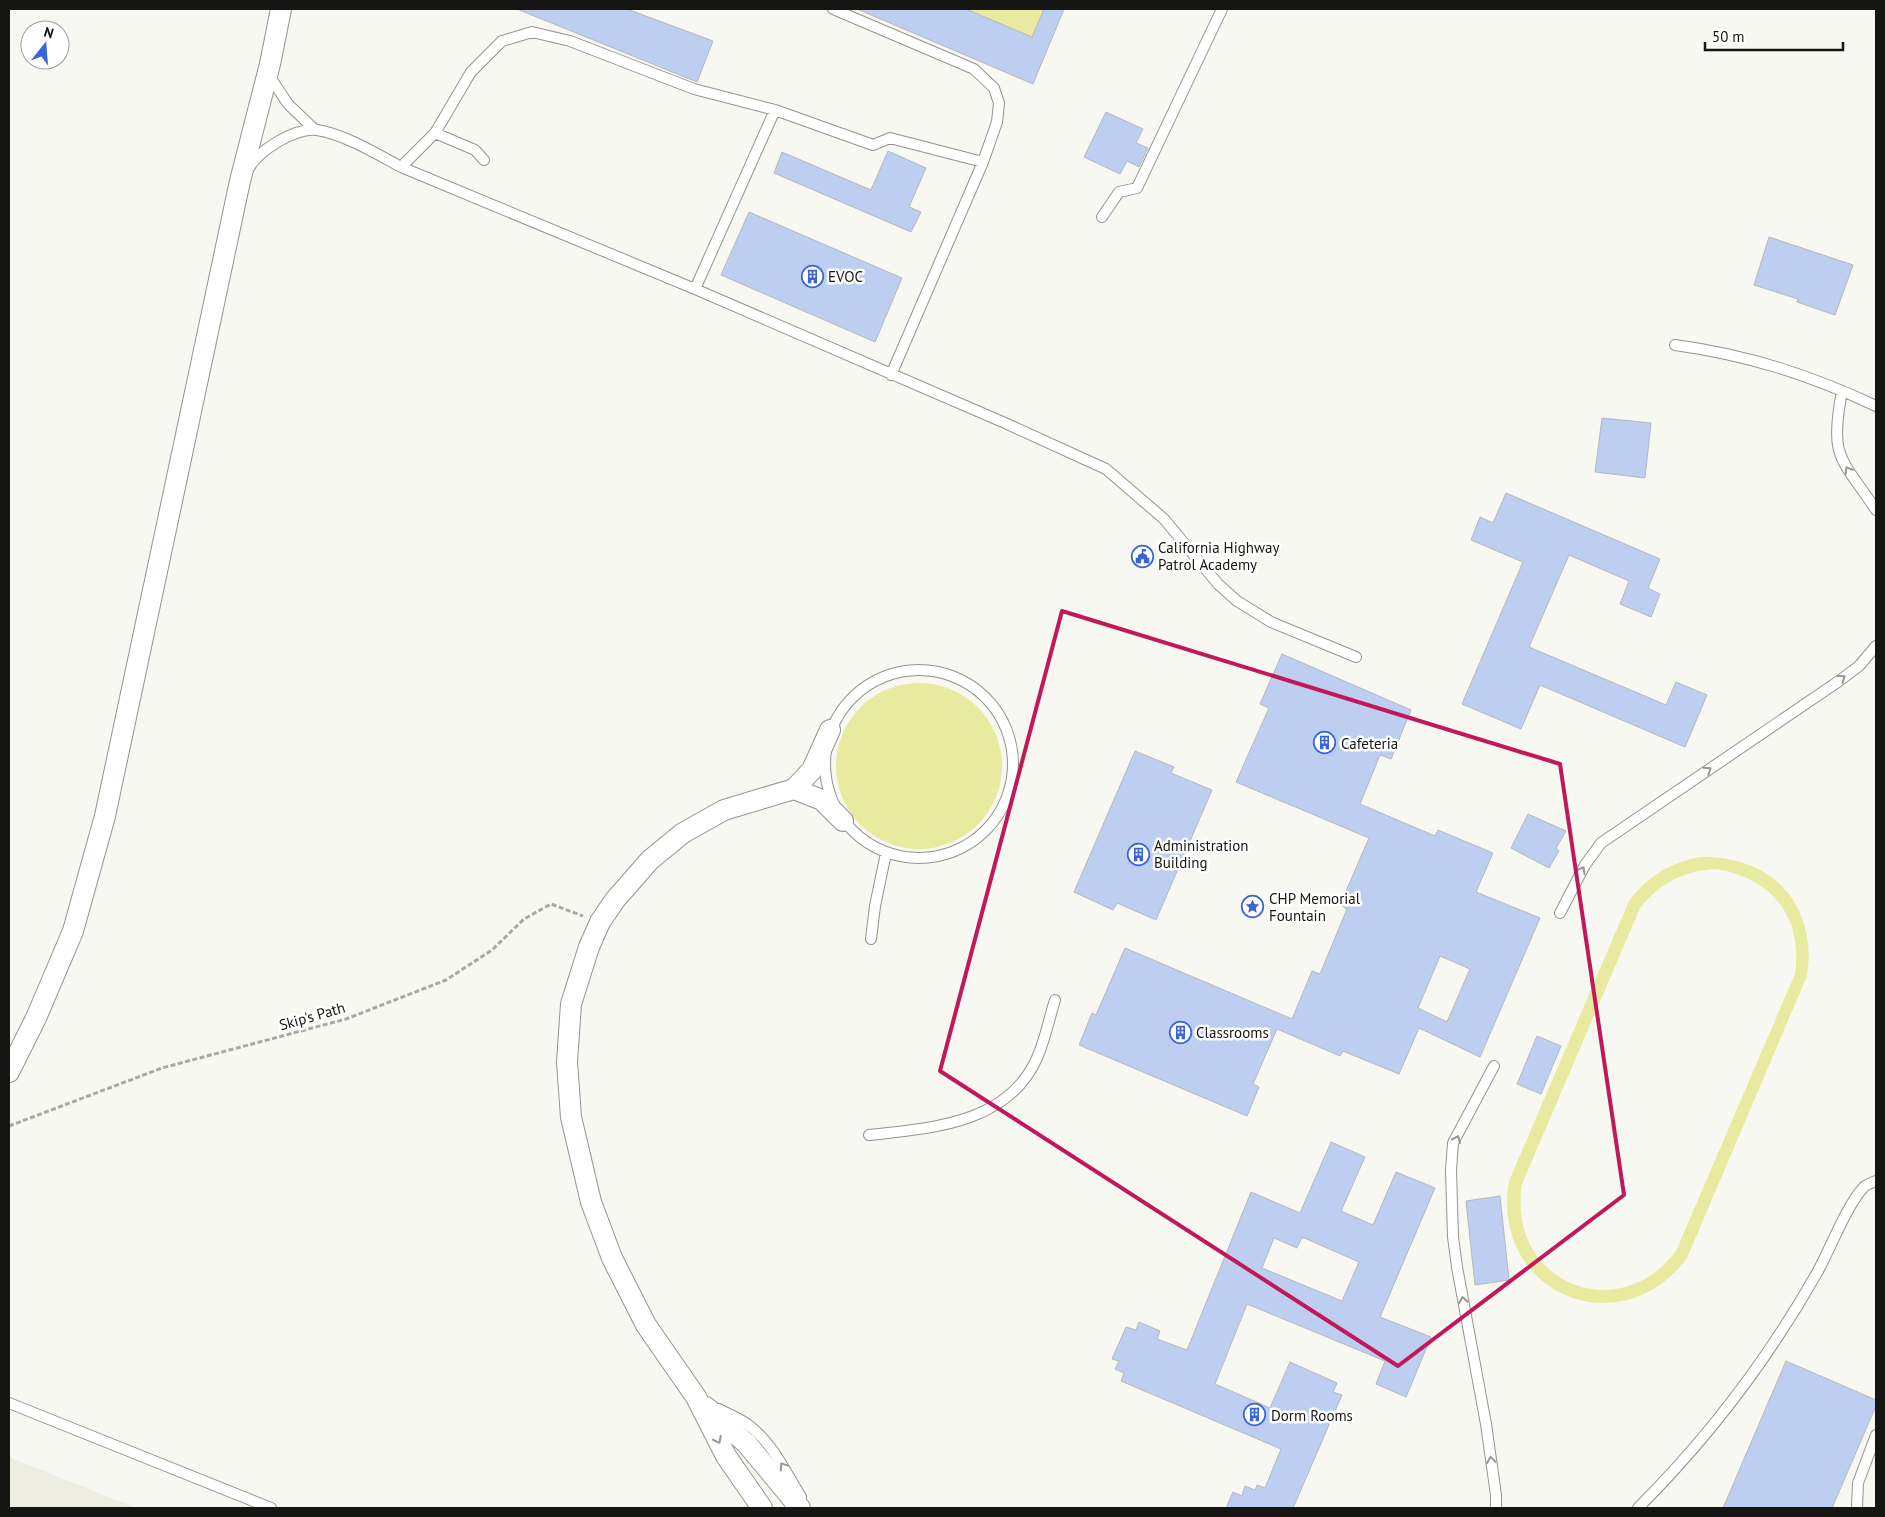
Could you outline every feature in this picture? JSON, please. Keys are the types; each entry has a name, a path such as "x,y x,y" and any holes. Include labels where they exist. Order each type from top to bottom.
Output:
{"street":[{"path":"9,1072 36,1018 72,931 103,825 240,181 268,72 281,9"},
{"path":"762,1508 726,1456 696,1397 646,1325 612,1258 591,1202 572,1117 567,1062 571,1004 589,947 600,922 615,900 650,860 682,833 724,810 794,789 812,770 830,730"},
{"path":"794,789 822,800 843,821"},
{"path":"696,1397 747,1444 800,1508"}],"lane":[{"path":"832,9 974,69 994,88 1000,103 997,122 983,162 891,375"},
{"path":"1102,217 1120,192 1137,188 1222,9"},
{"path":"401,168 435,133 471,72 502,42 532,32 570,41 694,89 776,110 874,145 890,138 983,162"},
{"path":"268,72 288,104 315,130 366,148 401,168 695,290 1005,423 1106,469 1164,519 1218,584 1237,601 1271,622 1356,657"},
{"path":"695,290 776,110"},
{"path":"240,181 254,159 271,144 315,130"},
{"path":"435,133 475,150 484,160"},
{"path":"1675,345 1758,360 1876,406"},
{"path":"1842,392 1836,423 1838,452 1847,471 1876,510"},
{"path":"1560,913 1585,865 1601,843 1846,676 1859,666 1876,646"},
{"path":"914,670 945,674 974,688 992,705 1006,727 1011,743 1012,776 1002,809 993,823 968,845 952,852 919,858 886,852 862,840 843,821 831,800 825,777 825,753 830,730 846,704 857,692 884,676 914,670"},
{"path":"871,939 886,852"},
{"path":"869,1136 949,1124 985,1112 999,1105 1013,1094 1037,1058 1055,1000"},
{"path":"1494,1066 1454,1143 1452,1170 1453,1237 1486,1424 1496,1495 1496,1508"},
{"path":"1638,1508 1668,1478 1722,1413 1772,1348 1835,1241 1853,1202 1864,1186 1876,1181"},
{"path":"696,1397 747,1424 762,1439 787,1471 808,1508"},
{"path":"9,1403 271,1508"},
{"path":"1857,1508 1858,1482 1876,1436"}],"path":[{"name":"Skip's Path","path":"9,1126 162,1068 346,1019 446,980 492,950 524,918 551,904 600,922"}],"highlighted area":[{"path":"1062,611 1560,764 1624,1195 1398,1366 940,1071"}],"shaded area":[{"path":"9,1457 136,1508 9,1508"}],"green space":[{"path":"966,9 1044,9 1032,37"},
{"path":"919,683 951,690 965,697 978,707 988,720 995,734 1002,766 995,798 988,812 978,825 965,835 951,842 919,849 887,842 873,835 860,825 850,812 843,798 836,766 843,734 850,720 860,707 873,697 887,690"},
{"path":"1700,857 1726,859 1749,865 1768,875 1785,889 1797,907 1805,927 1809,950 1807,976 1687,1258 1659,1285 1628,1300 1596,1303 1566,1295 1539,1278 1519,1253 1508,1220 1509,1181 1629,901 1644,884 1660,872","holes":["1716,869 1753,881 1768,891 1780,904 1788,918 1794,935 1796,953 1795,974 1676,1251 1652,1274 1625,1287 1597,1290 1571,1283 1548,1268 1531,1246 1522,1218 1522,1184 1640,908 1656,891 1683,875"]}],"building":[{"path":"517,9 627,9 713,41 697,82"},
{"path":"857,9 966,9 1032,37 1044,9 1064,9 1033,84"},
{"path":"1106,112 1143,129 1136,143 1148,148 1139,167 1127,161 1120,174 1084,157"},
{"path":"888,151 926,168 909,207 921,212 911,232 774,173 782,152 871,190"},
{"name":"EVOC","path":"749,212 902,278 875,342 721,275"},
{"path":"1769,237 1853,265 1835,315 1797,302 1798,299 1754,285"},
{"path":"1602,418 1651,423 1645,478 1595,472"},
{"path":"1506,493 1660,559 1648,588 1660,594 1651,617 1620,604 1629,581 1569,555 1529,647 1666,705 1676,682 1707,695 1685,747 1540,685 1521,729 1462,704 1523,562 1471,540 1480,517 1493,523"},
{"path":"1282,654 1411,710 1391,759 1380,755 1360,804 1435,836 1438,830 1493,853 1476,892 1540,918 1480,1057 1419,1028 1399,1074 1343,1051 1340,1056 1277,1029 1253,1084 1259,1087 1247,1116 1079,1045 1092,1013 1096,1015 1125,948 1292,1019 1312,971 1320,974 1347,909 1340,905 1369,838 1236,782 1269,708 1260,704","holes":["1440,956 1470,969 1447,1022 1418,1008"]},
{"name":"Administration Building","path":"1135,751 1174,767 1171,773 1212,790 1156,920 1117,903 1113,910 1074,892"},
{"path":"1528,814 1566,831 1556,848 1559,851 1549,868 1511,848"},
{"path":"1537,1036 1561,1046 1541,1094 1517,1084"},
{"path":"1331,1142 1365,1157 1341,1211 1373,1225 1396,1172 1435,1188 1380,1317 1431,1337 1406,1397 1376,1384 1385,1361 1247,1304 1215,1384 1270,1408 1290,1362 1337,1383 1333,1392 1342,1395 1293,1508 1226,1508 1233,1492 1242,1496 1245,1486 1255,1490 1257,1485 1265,1488 1281,1449 1121,1381 1124,1373 1115,1369 1119,1361 1112,1359 1126,1327 1136,1330 1139,1322 1160,1331 1157,1339 1187,1350 1251,1192 1300,1213","holes":["1302,1237 1359,1262 1342,1301 1262,1268 1274,1238 1297,1248"]},
{"path":"1500,1196 1509,1280 1475,1285 1466,1201"},
{"path":"1786,1361 1876,1400 1876,1406 1832,1508 1723,1508"}],"place":[{"name":"EVOC","path":"812,276"},
{"name":"California Highway Patrol Academy","path":"1142,556"},
{"name":"Cafeteria","path":"1325,743"},
{"name":"Administration Building","path":"1138,854"},
{"name":"CHP Memorial Fountain","path":"1253,907"},
{"name":"Classrooms","path":"1180,1032"},
{"name":"Dorm Rooms","path":"1255,1415"}]}
